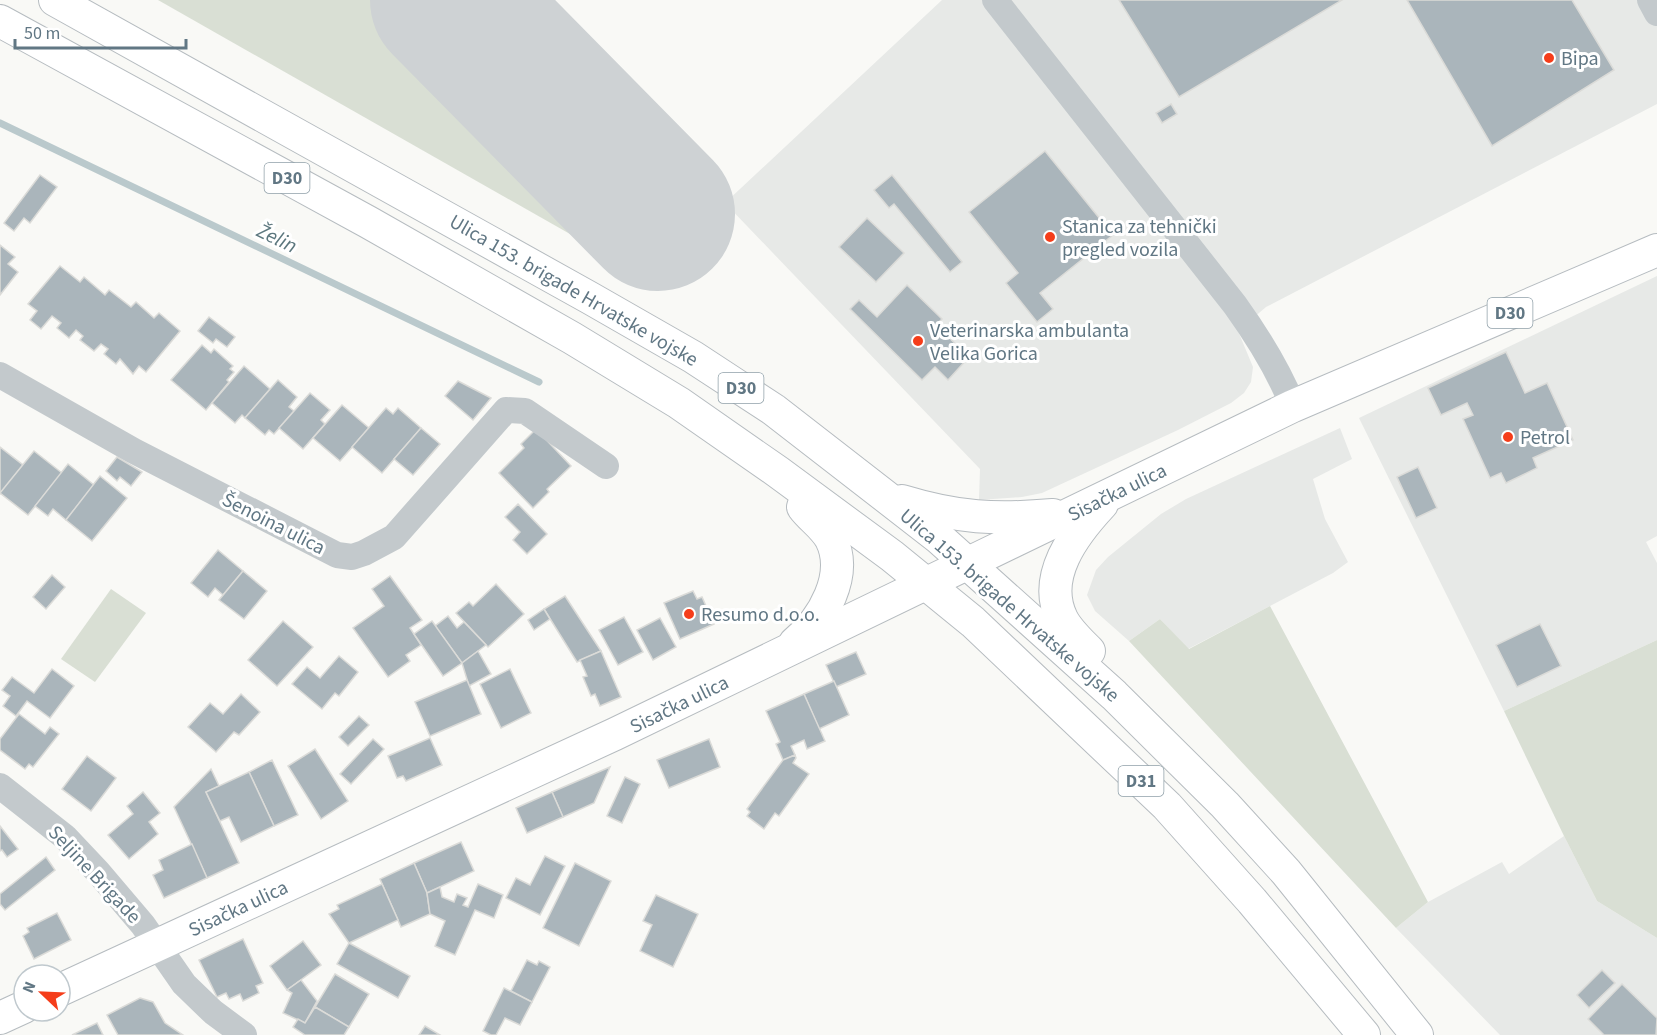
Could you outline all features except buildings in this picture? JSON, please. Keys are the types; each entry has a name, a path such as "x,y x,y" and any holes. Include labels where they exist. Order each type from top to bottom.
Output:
{"main road":[{"name":"Ulica 153. brigade Hrvatske vojske","path":"55,0 693,357 774,410 939,538 1114,695 1225,806 1286,872 1418,1035"},
{"name":"Ulica 153. brigade Hrvatske vojske","path":"0,21 368,222 572,338 679,403 892,556 973,622 1167,806 1252,901 1364,1035"},
{"name":"Sisačka ulica","path":"72,984 615,735 1293,406 1657,250"},
{"path":"778,472 806,511 830,538 836,555 836,574 825,607 799,640 779,656"},
{"path":"881,494 937,511 975,517 1007,519 1072,513"},
{"path":"1109,495 1089,518 1066,552 1059,568 1055,603 1066,626 1094,656 1105,672 1114,695"}],"street":[{"path":"995,0 1236,305 1282,379 1293,406"},
{"path":"1650,0 1657,13"},
{"name":"Šenoina ulica","path":"0,375 144,456 337,555 351,557 364,553 394,537 506,410 525,411 606,466"},
{"name":"Seljine Brigade","path":"0,786 65,837 142,925 184,984 213,1012 244,1035"}],"shaded area":[{"path":"158,0 401,0 664,249 644,260 621,263"},
{"path":"942,0 1657,0 1657,104 1266,307 1238,331 1253,367 1251,382 1244,393 1231,403 1042,493 979,500 980,469 725,203"},
{"path":"1657,276 1657,536 1646,542 1657,563 1657,640 1504,711 1359,418"},
{"path":"1340,428 1352,459 1313,479 1325,519 1348,562 1333,573 1188,649 1160,619 1129,641 1095,611 1087,595 1096,570 1108,557 1161,514 1186,499"},
{"path":"111,589 146,613 95,682 61,659"},
{"path":"1270,606 1428,902 1396,928 1129,641 1160,619 1189,649"},
{"path":"1657,640 1657,938 1597,901 1504,711"},
{"path":"1564,836 1597,901 1657,938 1657,1035 1500,1035 1396,928 1428,902 1502,862 1509,874"}],"waterway":[{"name":"Želin","path":"0,123 539,382"}],"runway":[{"path":"447,0 658,214"}],"place":[{"name":"Bipa","path":"1549,58"},
{"name":"Stanica za tehnički pregled vozila","path":"1050,237"},
{"name":"Veterinarska ambulanta Velika Gorica","path":"918,341"},
{"name":"Petrol","path":"1508,437"},
{"name":"Resumo d.o.o.","path":"689,614"}]}
